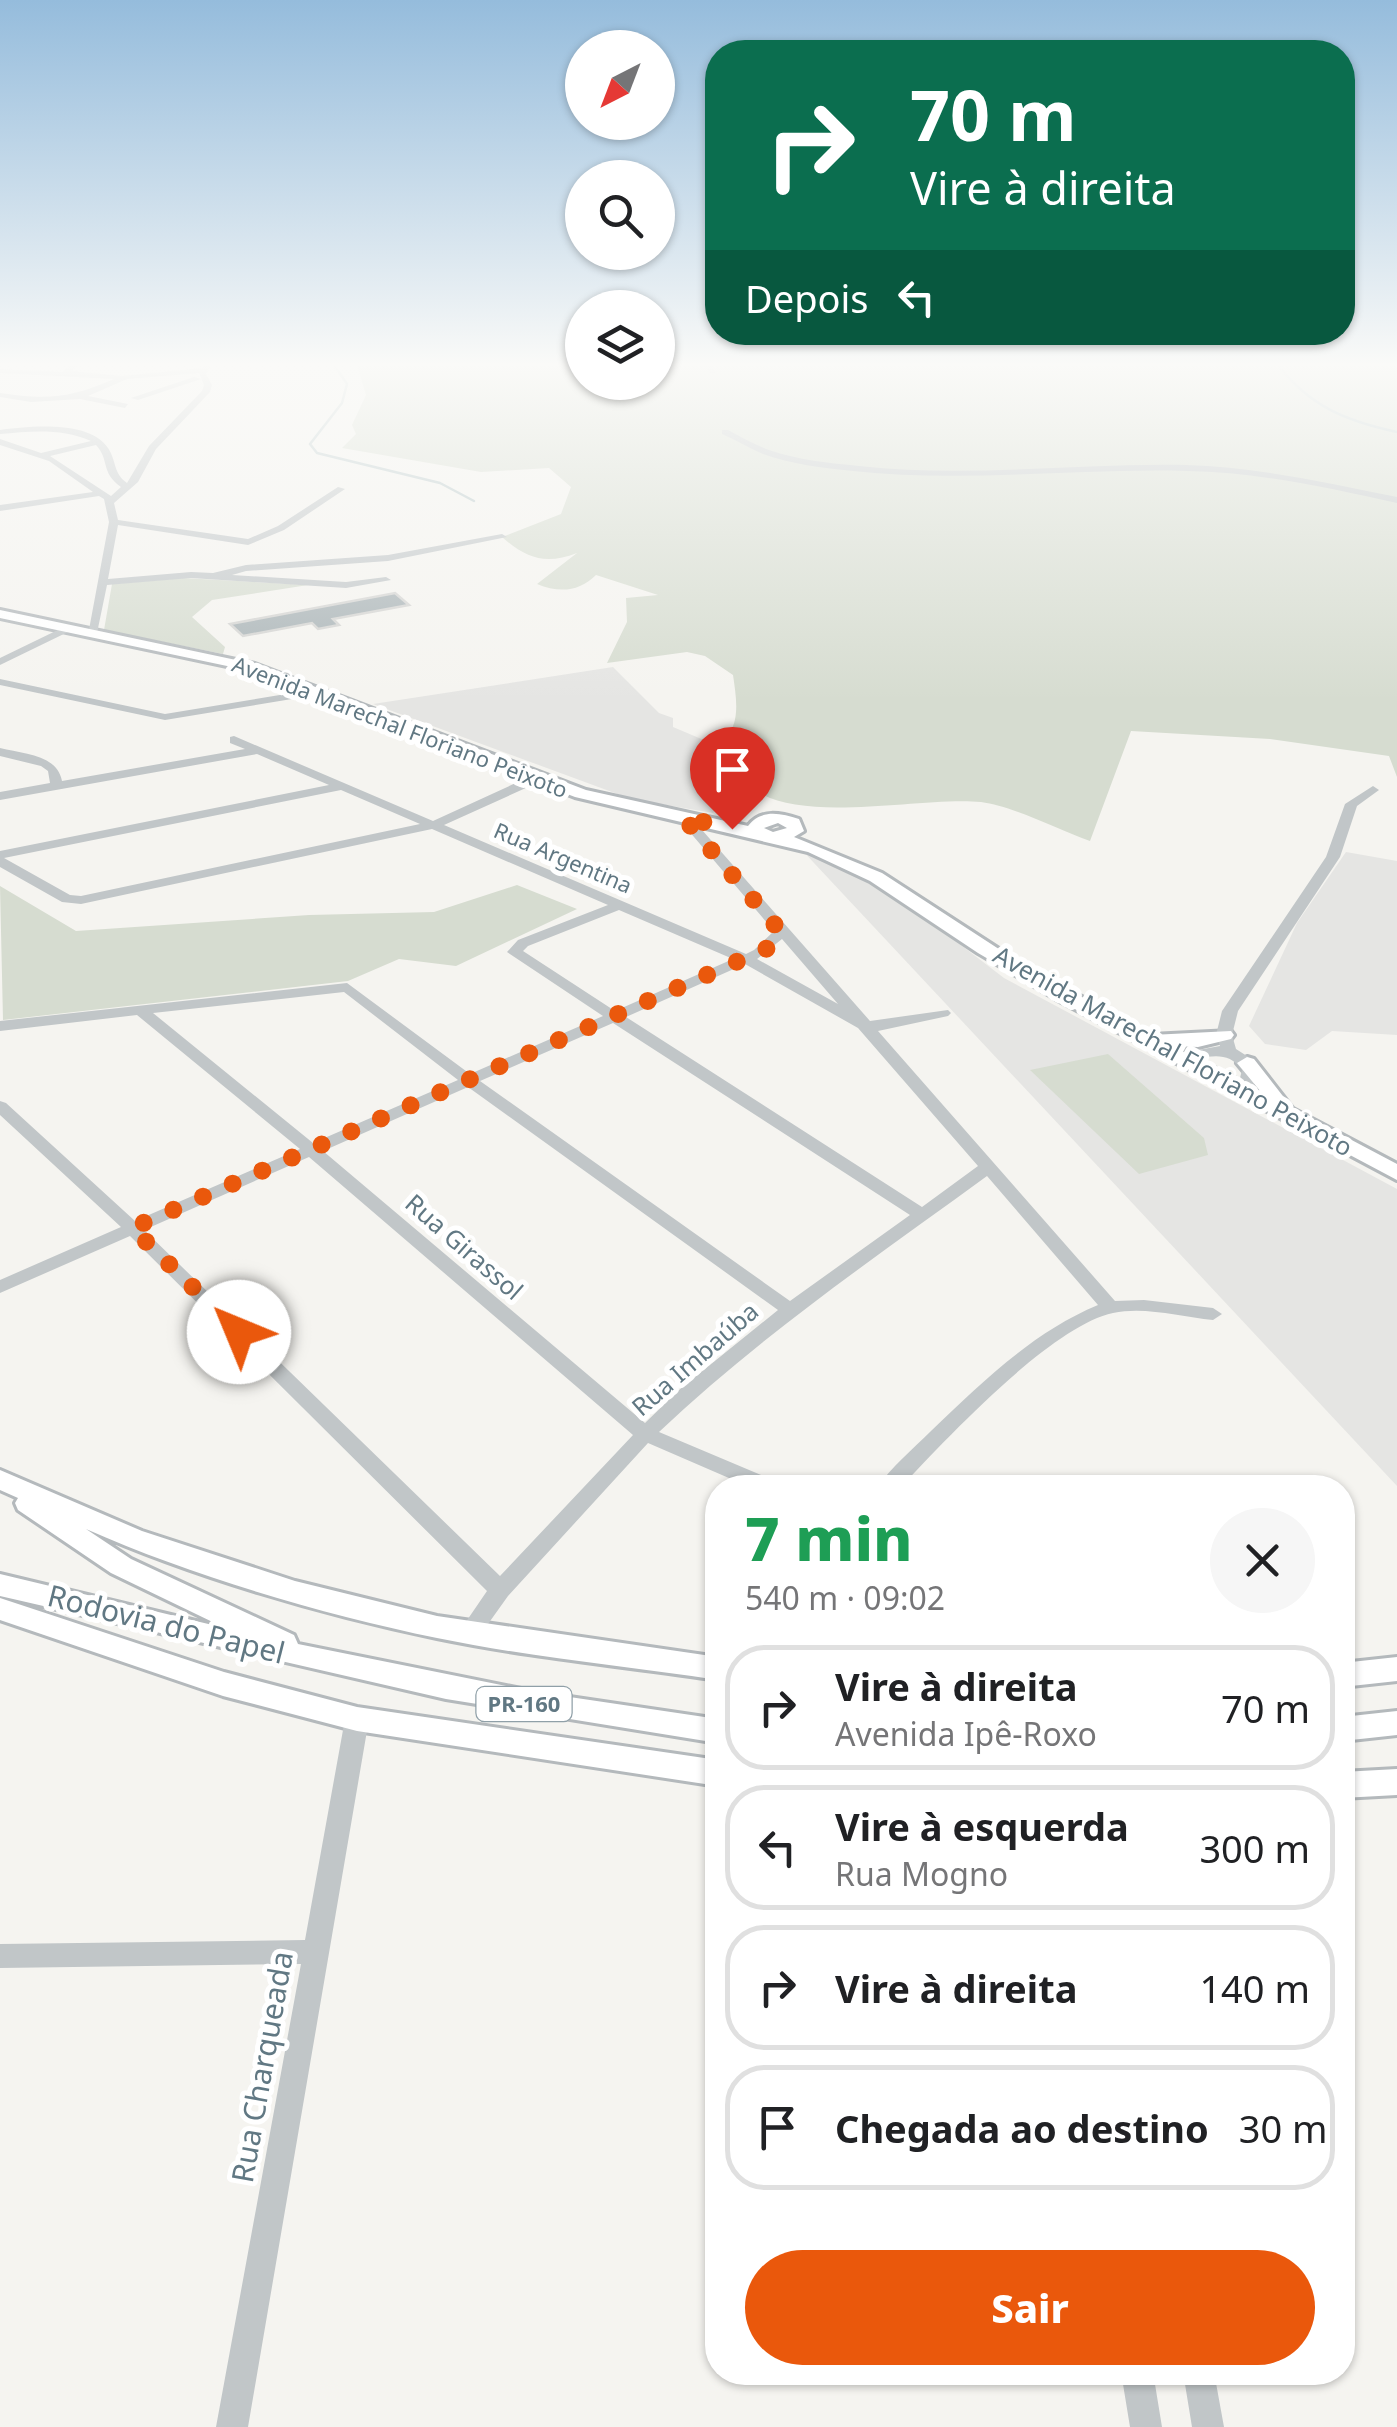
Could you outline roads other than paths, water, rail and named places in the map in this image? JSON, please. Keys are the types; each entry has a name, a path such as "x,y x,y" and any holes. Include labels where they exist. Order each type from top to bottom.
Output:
{"main road":[{"name":"Avenida Marechal Floriano Peixoto","path":"0,614 250,666 536,779 618,804 764,830 797,828 870,862 902,891"},
{"name":"Avenida Marechal Floriano Peixoto","path":"683,817 732,817 831,853 902,891 1012,966 1397,1173"},
{"path":"1138,1036 1233,1050 1292,1117"},
{"path":"0,1481 132,1538 293,1591 470,1632 705,1666"},
{"name":"Rodovia do Papel","path":"0,1481 121,1566 332,1665"},
{"name":"Rodovia do Papel","path":"0,1584 332,1665 590,1716 705,1729"},
{"path":"0,1609 223,1684 357,1719 705,1771"},
{"path":"1355,1674 1397,1669"},
{"path":"1355,1728 1397,1723"},
{"path":"1355,1784 1397,1782"}],"street":[{"path":"78,475 106,498 114,522 92,633"},
{"path":"112,475 128,488"},
{"path":"0,508 106,498 128,488 136,475"},
{"path":"1251,475 1397,500"},
{"path":"114,522 248,542 270,536 286,521 341,490"},
{"path":"215,576 246,568 388,558 502,537"},
{"path":"103,582 215,576 346,586 386,580"},
{"path":"0,662 68,628"},
{"path":"0,682 165,718 316,692"},
{"name":"Rua Argentina","path":"234,740 746,958 870,1028"},
{"path":"0,796 260,750"},
{"path":"0,752 46,763 54,770 57,786"},
{"path":"0,858 66,899 92,898 434,826 536,779"},
{"path":"0,858 346,786"},
{"path":"1245,1090 1250,1079 1233,1050 1230,1011 1333,856 1350,804 1373,790"},
{"path":"683,817 1110,1307"},
{"path":"622,904 523,943 514,948 517,956 924,1216"},
{"path":"0,1287 768,948 781,932"},
{"path":"0,1026 347,987 468,1080 790,1310"},
{"name":"Rua Girassol","path":"142,1012 310,1149 645,1434 743,1475"},
{"path":"870,1028 944,1013"},
{"path":"1182,1057 1233,1050"},
{"path":"0,1106 132,1228 500,1590"},
{"name":"Rua Imbaúba","path":"470,1632 500,1590 645,1434 790,1310 990,1166"},
{"path":"900,1475 938,1435 1049,1340 1090,1314 1110,1307 1213,1314"},
{"name":"Rua Charqueada","path":"232,2427 357,1719"},
{"path":"0,1956 316,1952"},
{"path":"1139,2385 1146,2427"},
{"path":"1200,2385 1208,2427"}],"waterway":[{"path":"408,475 440,483 474,501"}]}
